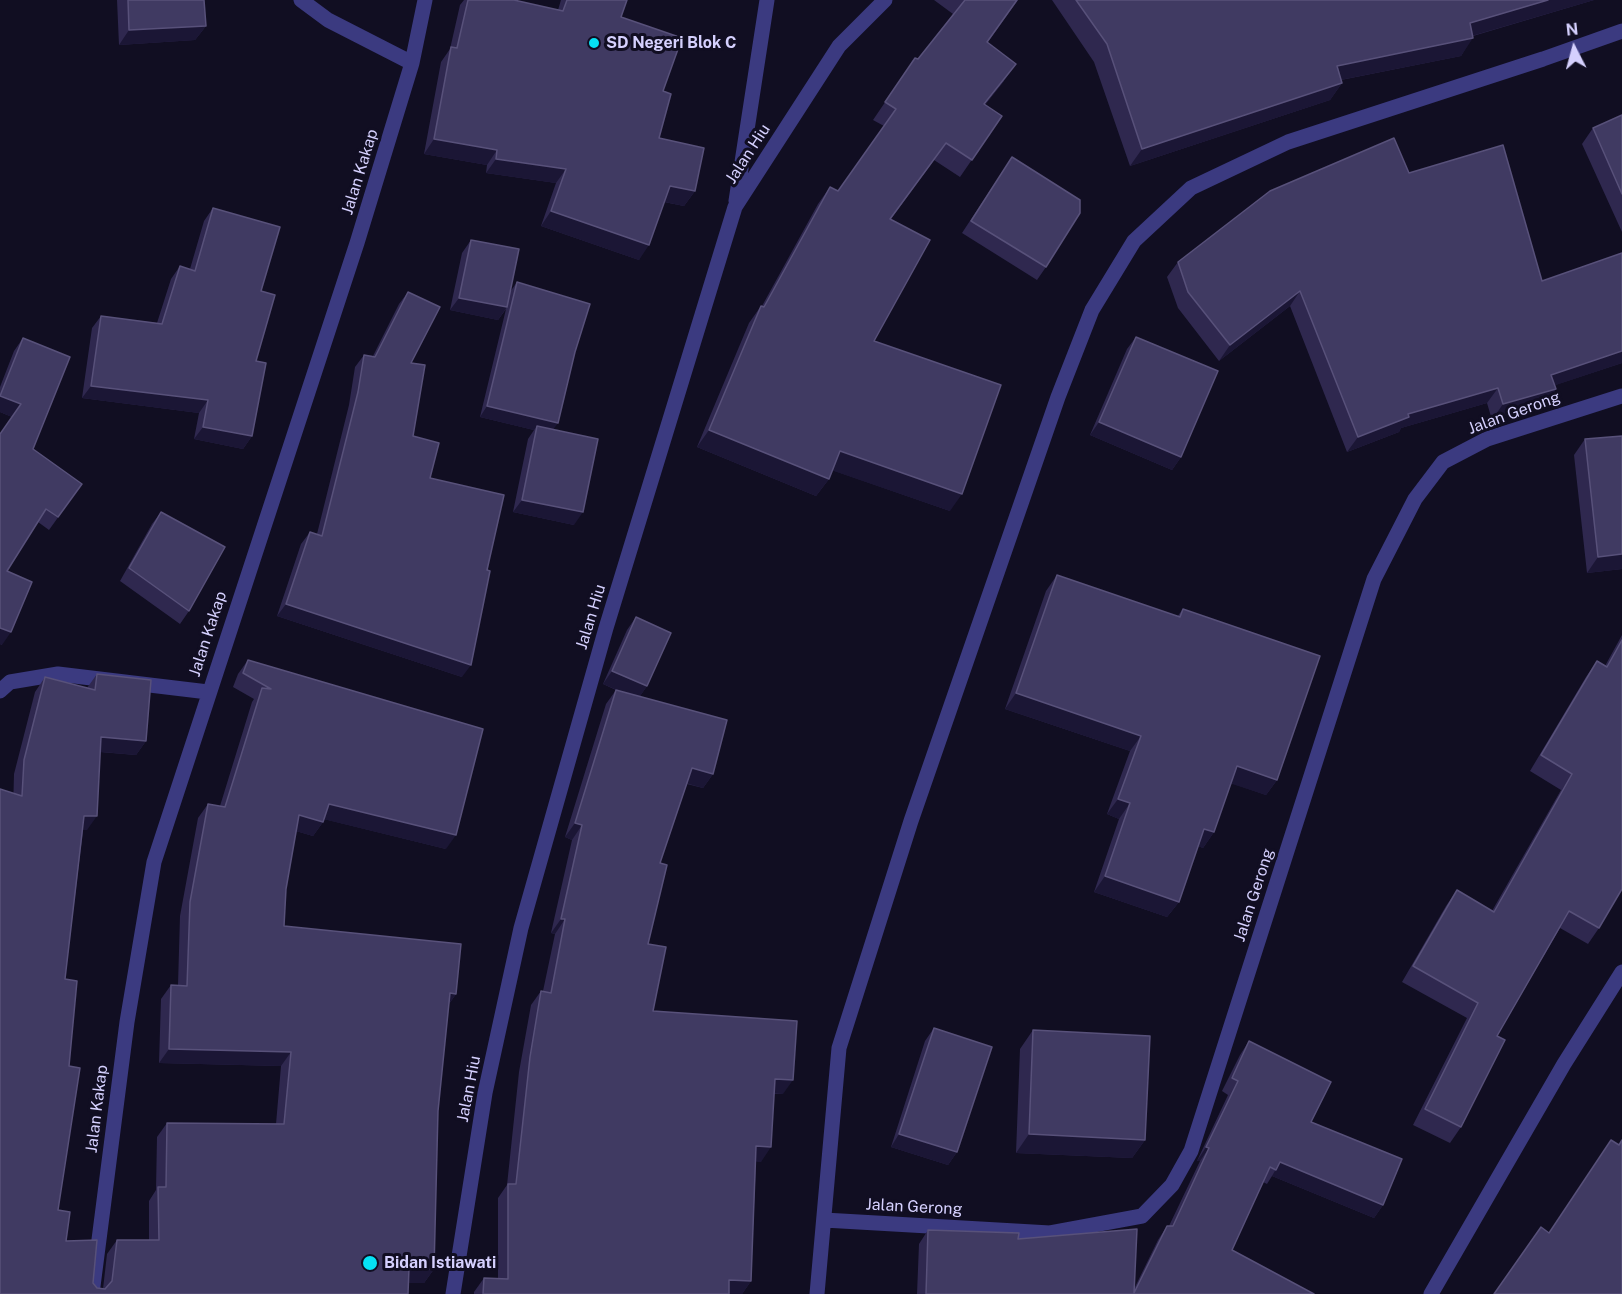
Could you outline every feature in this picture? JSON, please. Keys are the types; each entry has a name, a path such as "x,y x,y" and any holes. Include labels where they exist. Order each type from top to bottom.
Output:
{"street":[{"path":"301,0 328,20 412,63"},
{"name":"Jalan Kakap","path":"92,1294 127,1022 153,862 357,243 412,63 425,0"},
{"path":"735,207 767,0"},
{"name":"Jalan Hiu","path":"453,1294 485,1094 521,928 606,628 735,207 839,46 885,0"},
{"path":"817,1294 839,1048 911,821 1058,397 1092,310 1134,241 1191,188 1288,142 1622,31"},
{"name":"Jalan Gerong","path":"824,1220 1050,1233 1142,1216 1172,1185 1191,1151 1374,579 1415,500 1443,462 1487,439 1622,396"},
{"path":"0,691 10,682 58,674 208,692"},
{"path":"1431,1294 1564,1064 1622,972"}],"building":[{"path":"128,0 204,0 206,26 129,30"},
{"path":"468,0 514,0 563,11 567,0 627,0 621,17 682,38 663,91 671,94 659,138 704,148 695,191 670,186 649,245 551,211 566,169 496,159 497,150 434,139 451,47 457,48"},
{"path":"965,0 1017,0 987,42 1016,64 984,104 1002,116 972,160 946,143 890,219 930,240 874,341 1001,385 962,494 840,451 829,479 709,430 761,306 764,307 830,187 838,191 896,109 885,102 915,58 918,59"},
{"path":"1076,0 1548,0 1470,23 1473,38 1337,66 1342,83 1142,149 1107,44"},
{"path":"1622,115 1622,194 1593,128"},
{"path":"1394,138 1409,173 1503,145 1542,281 1622,253 1622,351 1551,375 1556,389 1503,404 1498,388 1408,414 1409,417 1358,437 1300,291 1230,345 1188,292 1178,262 1270,191"},
{"path":"1012,157 1080,200 1080,213 1046,267 971,221"},
{"path":"213,208 280,227 261,291 275,295 256,361 266,363 252,436 203,427 208,400 91,386 101,316 162,324 180,266 195,271"},
{"path":"471,240 519,249 507,307 459,298"},
{"path":"517,282 590,304 575,352 558,423 487,406"},
{"path":"408,292 440,307 411,363 425,365 413,436 439,443 430,478 504,495 487,570 490,571 471,665 286,604 310,532 322,536 358,392 364,355 375,357"},
{"path":"1136,337 1218,371 1181,457 1099,422"},
{"path":"23,338 70,357 33,449 82,484 58,517 46,509 7,571 32,582 11,632 0,628 0,434 21,404 0,396"},
{"path":"537,426 598,439 583,512 522,500"},
{"path":"1622,436 1622,554 1598,557 1585,439"},
{"path":"161,512 225,547 189,611 129,568"},
{"path":"1057,575 1180,617 1183,609 1320,656 1277,780 1237,766 1214,832 1204,829 1179,902 1105,876 1130,803 1118,799 1141,736 1016,693"},
{"path":"636,617 671,633 647,686 612,671"},
{"path":"1622,640 1622,889 1599,928 1569,911 1497,1036 1505,1040 1461,1127 1425,1109 1478,1003 1413,966 1457,890 1494,912 1572,774 1541,755 1597,661 1607,667"},
{"path":"248,660 483,729 456,835 329,804 323,822 299,815 286,889 284,926 461,944 456,994 450,993 438,1111 434,1269 409,1268 408,1294 0,1294 0,789 22,796 24,760 45,677 95,690 97,674 151,680 146,741 101,737 97,816 84,816 65,979 77,981 69,1066 80,1068 58,1210 70,1212 66,1241 97,1240 93,1283 97,1288 105,1289 112,1281 117,1240 159,1240 158,1187 166,1187 167,1123 284,1124 291,1052 169,1049 171,985 187,986 190,902 208,804 225,807 262,688 271,689 243,673"},
{"path":"616,690 727,720 713,774 692,768 660,863 667,865 648,944 666,947 653,1011 797,1021 793,1080 775,1079 771,1147 756,1146 751,1281 729,1280 729,1294 483,1294 484,1278 508,1279 508,1184 516,1184 530,1057 541,991 551,993 565,919 561,919 582,825 575,823"},
{"path":"934,1028 992,1047 957,1152 899,1134"},
{"path":"1033,1030 1150,1036 1145,1140 1029,1134"},
{"path":"1249,1041 1331,1082 1311,1122 1402,1159 1383,1205 1280,1162 1276,1170 1270,1167 1232,1250 1314,1294 926,1294 928,1230 1019,1233 1018,1239 1137,1229 1134,1293 1167,1226 1173,1226 1209,1148 1206,1147 1238,1081 1232,1078"},
{"path":"1611,1140 1619,1145 1622,1140 1622,1294 1494,1294 1541,1227 1549,1233"}],"place":[{"name":"SD Negeri Blok C","path":"594,43"},
{"name":"Bidan Istiawati","path":"370,1263"}]}
